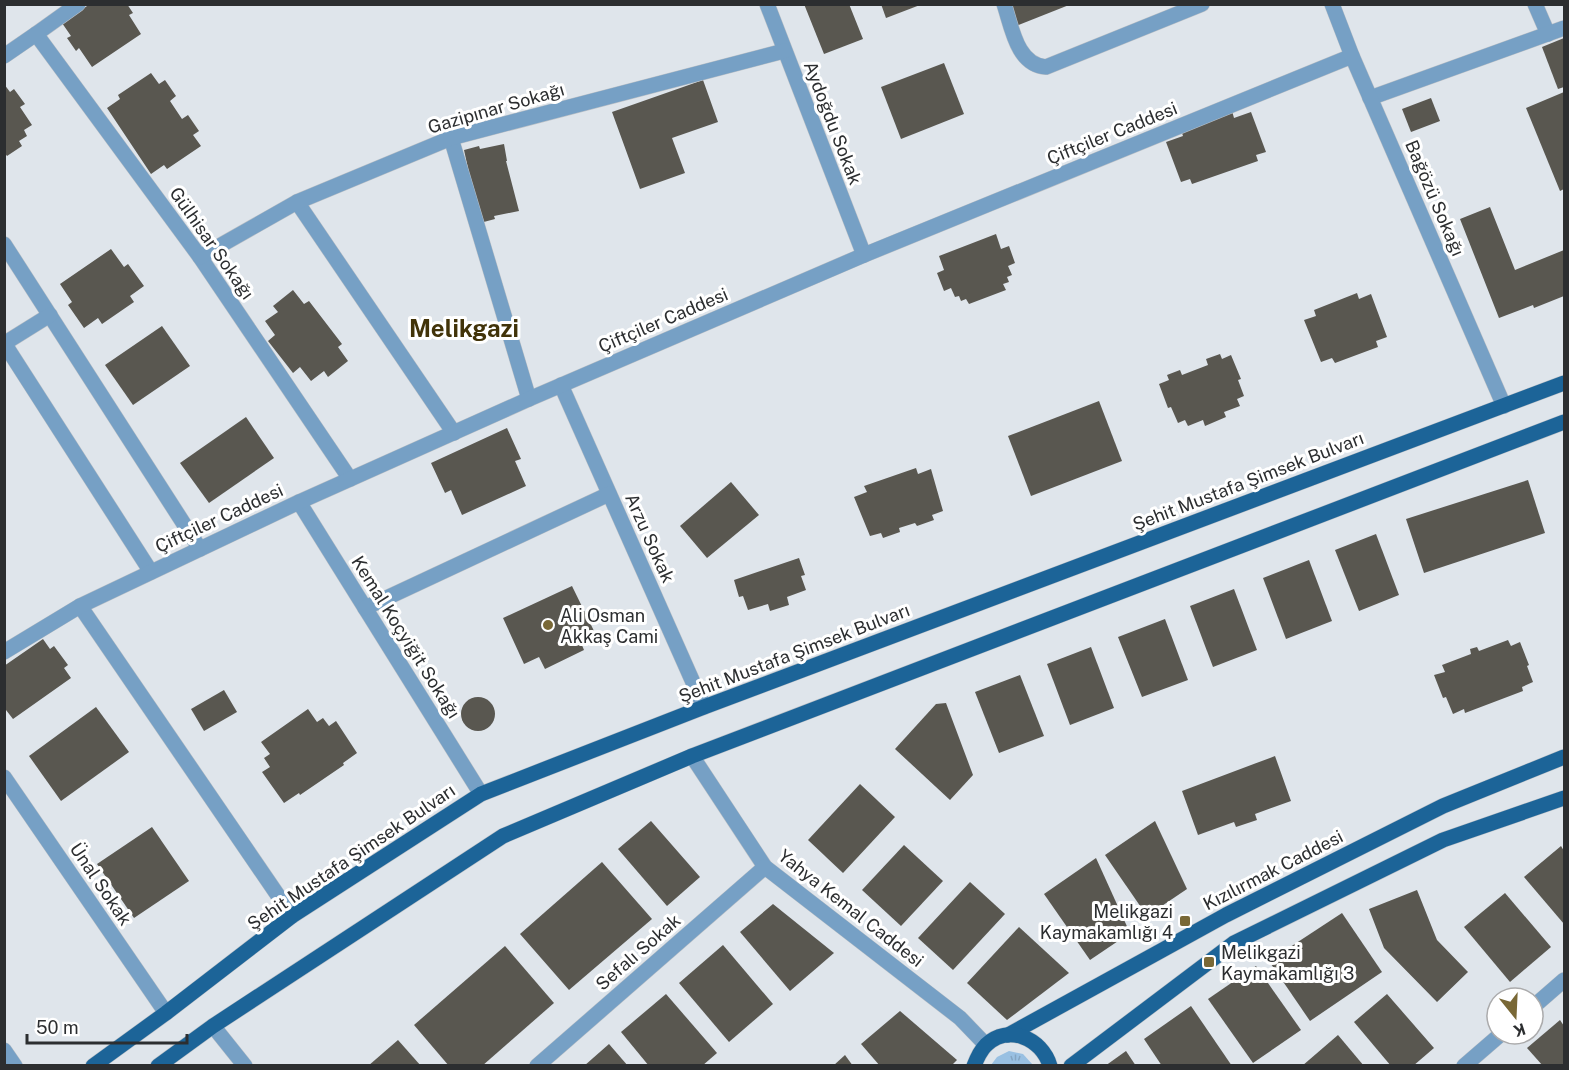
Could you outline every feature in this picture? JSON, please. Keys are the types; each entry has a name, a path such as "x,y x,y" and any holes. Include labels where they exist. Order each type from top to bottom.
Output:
{"main road":[{"name":"Şehit Mustafa Şimsek Bulvarı","path":"93,1065 166,1013 292,916 481,794 704,707 1564,382"},
{"path":"159,1065 213,1026 503,836 692,756 1564,422"},
{"name":"Kızılırmak Caddesi","path":"986,1045 1226,915 1443,806 1564,758"},
{"path":"1071,1065 1234,942 1443,840 1564,798"},
{"path":"1008,1035 1031,1040 1041,1048 1050,1065"},
{"path":"974,1065 978,1054 986,1045"}],"street":[{"path":"4,56 78,4"},
{"name":"Aydoğdu Sokak","path":"767,4 864,255"},
{"path":"1004,4 1022,55 1032,64 1046,67 1202,4"},
{"name":"Bağözü Sokağı","path":"1332,4 1352,56 1504,406"},
{"path":"1535,4 1548,34"},
{"path":"1370,98 1564,28"},
{"name":"Gülhisar Sokağı","path":"36,34 200,257 350,479"},
{"name":"Gazipınar Sokağı","path":"200,257 297,202 451,138 784,51"},
{"name":"Çiftçiler Caddesi","path":"4,652 80,606 299,502 529,399 864,255 1352,56"},
{"path":"451,138 529,399"},
{"path":"297,202 454,433"},
{"path":"4,244 200,549"},
{"path":"50,315 5,343 151,572"},
{"name":"Arzu Sokak","path":"561,385 704,707"},
{"path":"365,608 609,494"},
{"name":"Kemal Koçyiğit Sokağı","path":"299,502 481,794"},
{"path":"80,606 292,916"},
{"name":"Yahya Kemal Caddesi","path":"692,756 765,867 960,1018 986,1045"},
{"name":"Ünal Sokak","path":"4,777 166,1013"},
{"name":"Sefalı Sokak","path":"537,1065 765,867"},
{"path":"1545,997 1564,980"},
{"path":"213,1026 245,1065"},
{"path":"1464,1065 1487,1046"},
{"path":"4,1050 15,1065"}],"green space":[{"path":"1009,1051 1023,1054 1033,1065 991,1065 997,1057"}],"building":[{"path":"90,4 127,4 133,13 129,15 141,34 92,67 79,48 76,51 67,38 71,36 62,23"},
{"path":"804,4 849,4 863,39 824,54"},
{"path":"881,4 920,4 920,5 886,18"},
{"path":"1008,4 1069,4 1069,5 1016,26"},
{"path":"1564,38 1564,87 1558,89 1542,47"},
{"path":"944,63 964,114 901,139 881,87"},
{"path":"151,73 159,84 165,80 176,96 170,101 182,119 188,115 199,131 193,135 201,146 167,169 164,165 151,174 107,108 120,99 118,95"},
{"path":"703,80 718,122 672,138 685,173 640,189 612,112"},
{"path":"4,84 10,92 14,89 25,104 20,107 32,125 24,130 27,136 19,141 22,146 7,156 4,152"},
{"path":"1564,92 1564,189 1560,191 1526,108"},
{"path":"1431,98 1440,121 1411,132 1402,109"},
{"path":"1232,111 1234,118 1251,112 1266,152 1256,155 1258,161 1192,184 1190,179 1181,182 1166,142 1183,136 1181,130"},
{"path":"504,144 519,211 494,216 495,219 480,223 464,150"},
{"path":"1490,207 1515,270 1564,250 1564,296 1499,318 1460,219"},
{"path":"996,234 1001,249 1009,246 1015,263 1008,266 1012,275 1007,277 1009,282 1003,284 1006,290 969,304 966,299 961,301 959,296 955,297 951,288 944,291 937,273 944,270 939,256"},
{"path":"111,249 124,267 128,264 144,286 130,296 134,302 102,324 98,318 84,328 68,305 72,302 60,284"},
{"path":"293,290 304,304 309,301 342,344 338,347 348,361 328,377 324,371 311,381 300,367 293,373 268,341 275,335 265,321 278,312 273,306"},
{"path":"1357,293 1359,299 1371,294 1387,337 1376,341 1378,347 1335,363 1332,358 1321,362 1304,320 1316,316 1314,310"},
{"path":"162,326 190,366 133,405 105,365"},
{"path":"1220,354 1222,359 1231,355 1241,379 1238,380 1244,396 1237,399 1240,406 1224,412 1226,417 1205,426 1203,420 1188,426 1185,420 1178,423 1171,407 1168,408 1159,384 1169,380 1167,375 1180,370 1182,375 1208,365 1206,359"},
{"path":"1099,401 1122,461 1031,496 1008,436"},
{"path":"246,417 274,458 209,503 180,463"},
{"path":"507,428 521,459 515,461 526,486 462,515 451,490 445,493 431,463"},
{"path":"916,468 918,474 931,469 943,511 932,515 934,520 917,526 915,523 899,528 900,532 883,538 881,533 870,536 854,497 867,492 864,486"},
{"path":"1528,480 1545,533 1424,573 1406,519"},
{"path":"731,482 759,515 707,558 680,526"},
{"path":"1376,534 1399,595 1359,611 1335,550"},
{"path":"799,558 805,575 801,576 806,590 787,597 789,605 770,611 768,604 748,610 743,596 739,597 734,580"},
{"path":"1309,560 1332,621 1286,639 1263,578"},
{"name":"Ali Osman Akkaş Cami","path":"572,586 594,631 579,638 584,650 545,669 539,657 524,664 503,618"},
{"path":"1234,589 1257,650 1213,667 1190,606"},
{"path":"1165,619 1188,680 1142,697 1118,637"},
{"path":"43,639 50,649 54,646 68,665 64,668 71,678 13,719 6,710 4,711 4,666"},
{"path":"1508,640 1511,646 1520,642 1533,682 1522,687 1523,691 1465,713 1464,709 1453,714 1446,697 1443,698 1434,675 1445,672 1442,665 1471,654 1470,649 1477,647 1479,651"},
{"path":"1091,647 1114,708 1070,725 1047,664"},
{"path":"1020,675 1044,736 999,753 975,692"},
{"path":"224,690 237,712 204,731 191,709"},
{"path":"478,697 490,702 495,714 490,726 478,731 466,726 461,714 466,702"},
{"path":"946,703 973,775 950,800 895,749 936,704"},
{"path":"96,707 129,752 61,801 29,756"},
{"path":"308,709 317,722 323,718 329,726 336,721 357,753 343,763 344,765 300,795 299,793 284,803 262,772 270,767 264,758 270,754 261,742"},
{"path":"1275,756 1291,801 1255,814 1257,820 1236,827 1234,822 1198,835 1182,791"},
{"path":"860,784 895,817 843,873 808,840"},
{"path":"651,821 700,877 667,906 618,849"},
{"path":"1155,821 1187,889 1147,916 1105,855"},
{"path":"152,827 189,881 134,918 97,864"},
{"path":"904,845 943,881 901,926 862,890"},
{"path":"1561,846 1564,851 1564,924 1524,877"},
{"path":"1096,858 1130,933 1090,960 1044,894"},
{"path":"602,862 652,919 569,990 520,934"},
{"path":"970,882 1005,914 953,970 918,938"},
{"path":"1417,890 1437,940 1468,972 1437,1002 1384,948 1369,909"},
{"path":"1505,893 1551,947 1510,982 1464,927"},
{"path":"773,904 834,953 790,991 740,932"},
{"path":"1342,913 1382,972 1310,1021 1269,961"},
{"path":"1019,927 1069,973 1007,1020 967,983"},
{"path":"723,945 773,1004 729,1042 679,983"},
{"path":"505,946 554,1003 482,1066 449,1066 414,1025"},
{"path":"1256,966 1301,1030 1253,1063 1208,999"},
{"path":"666,994 717,1053 702,1066 649,1066 621,1032"},
{"path":"1387,994 1434,1048 1413,1066 1391,1066 1354,1022"},
{"path":"1191,1006 1232,1066 1162,1066 1144,1039"},
{"path":"900,1011 957,1060 951,1066 880,1066 861,1044"},
{"path":"1560,1020 1564,1026 1564,1066 1543,1066 1527,1048 1545,1046 1545,1033"},
{"path":"1338,1035 1364,1066 1302,1066"},
{"path":"398,1040 421,1066 368,1066"},
{"path":"609,1044 628,1066 584,1066"},
{"path":"1126,1051 1136,1066 1105,1066"},
{"path":"845,1055 853,1066 833,1066"}],"place":[{"name":"Ali Osman Akkaş Cami","path":"548,625"},
{"name":"Melikgazi Kaymakamlığı 4","path":"1185,921"},
{"name":"Melikgazi Kaymakamlığı 3","path":"1209,962"}],"district":[{"name":"Melikgazi","path":"464,328"}]}
